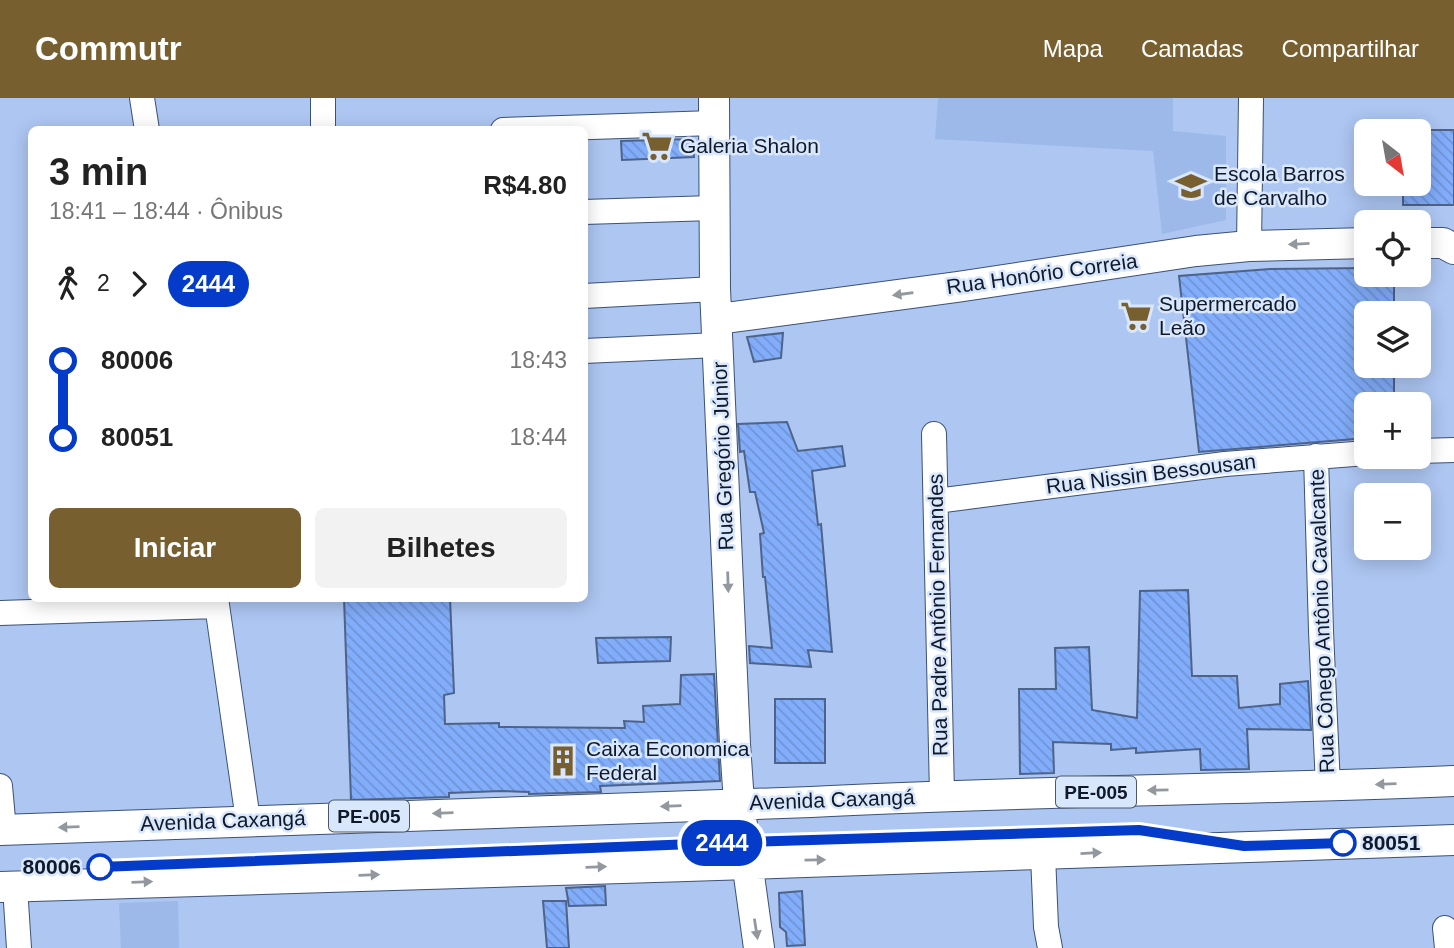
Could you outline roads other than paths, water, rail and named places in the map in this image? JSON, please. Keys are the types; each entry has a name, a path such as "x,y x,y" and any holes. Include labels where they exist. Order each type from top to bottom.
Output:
{"main road":[{"name":"Rua Gregório Júnior","path":"714,111 713,208 717,318 740,809 759,948"},
{"name":"Rua Honório Correia","path":"717,318 944,289 1196,251 1249,246 1354,243"},
{"name":"Avenida Caxangá","path":"2,830 248,820 740,809 942,795 1454,781"},
{"path":"8,887 747,862 1043,855 1454,839"}],"street":[{"path":"142,98 146,126"},
{"path":"323,98 323,126"},
{"path":"1249,246 1251,98"},
{"path":"547,126 714,111"},
{"path":"588,212 713,208"},
{"path":"588,297 717,318"},
{"path":"588,350 717,318"},
{"name":"Rua Padre Antônio Fernandes","path":"934,434 942,795"},
{"path":"1431,451 1454,450"},
{"name":"Rua Nissin Bessousan","path":"936,501 1225,464 1354,454"},
{"name":"Rua Cônego Antônio Cavalcante","path":"1316,456 1328,786"},
{"path":"0,613 217,602 248,820"},
{"path":"0,786 2,830"},
{"path":"1043,855 1046,927 1050,948"},
{"path":"8,887 19,948"}],"place":[{"name":"Galeria Shalon","path":"657,146"},
{"name":"Escola Barros de Carvalho","path":"1191,186"},
{"name":"Supermercado Leão","path":"1136,316"},
{"name":"Caixa Economica Federal","path":"563,761"},
{"name":"80051","path":"1343,843"},
{"name":"80006","path":"100,867"}]}
